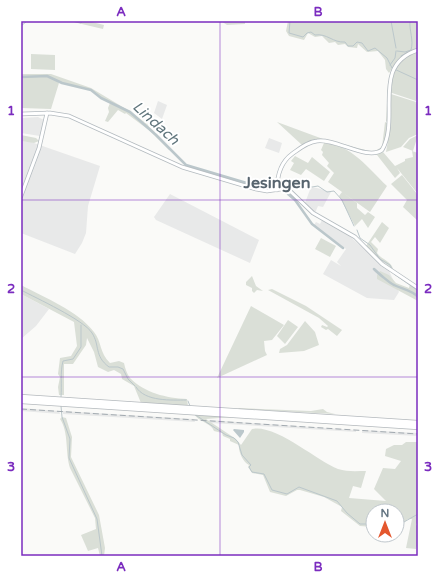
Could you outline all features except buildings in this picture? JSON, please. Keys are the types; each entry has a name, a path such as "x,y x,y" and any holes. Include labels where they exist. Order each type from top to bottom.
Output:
{"highway":[{"path":"21,397 418,423"},
{"path":"21,401 418,427"}],"main road":[{"path":"277,190 281,166 295,152 316,141 330,141 370,153 377,153 382,150 386,138 390,86 394,68 404,56 418,50"},
{"path":"40,113 45,118 46,123"},
{"path":"21,196 35,160 46,123 47,113"},
{"path":"21,114 47,113 64,115 89,124 144,151 184,168 265,191 288,190 313,213 355,237 378,260 418,288"}],"shaded area":[{"path":"69,21 88,21 104,25 103,29"},
{"path":"221,21 245,21 245,24 227,25"},
{"path":"288,21 418,21 418,96 416,101 392,93 391,94 416,102 415,104 418,100 418,134 409,138 401,147 386,152 391,123 389,85 387,122 386,121 388,85 393,67 389,73 386,69 385,60 378,51 367,52 358,44 357,48 348,47 345,44 338,45 335,42 329,43 322,36 315,37 308,33 304,40 289,36 286,31"},
{"path":"31,54 55,55 55,70 31,69"},
{"path":"21,74 51,74 91,88 131,112 147,124 170,148 169,150 150,131 126,113 125,114 118,110 108,122 105,121 109,112 108,108 110,103 88,89 56,81 59,83 51,109 21,108"},
{"path":"158,101 167,105 162,119 154,113"},
{"path":"38,117 44,120 40,136 21,133 21,118"},
{"path":"277,122 323,139 371,151 358,150 324,140 312,140 302,145"},
{"path":"385,122 387,123 386,138 382,149 374,151 382,147"},
{"path":"21,135 36,138 39,141 34,143 21,141"},
{"path":"418,135 413,151 403,147 410,139"},
{"path":"269,138 282,143 279,153 265,148"},
{"path":"21,141 31,142 100,166 88,206 86,233 75,254 21,233"},
{"path":"322,141 331,143 313,143 305,147 312,142"},
{"path":"324,143 334,144 359,158 387,186 370,212 328,182 334,173 327,166 329,163 322,155 323,152 321,150"},
{"path":"358,151 375,153 383,152 395,166 405,161 405,159 413,157 412,151 418,153 418,194 397,168 400,173 395,178 377,155"},
{"path":"295,156 308,163 312,157 330,172 324,181 306,169 301,175 290,170 294,163 291,161"},
{"path":"402,175 418,195 418,221 403,207 407,200 391,184"},
{"path":"244,181 255,182 263,186 273,185 272,189 261,189 242,183"},
{"path":"311,187 331,192 323,207 318,206 315,213 305,203"},
{"path":"342,192 357,203 357,208 365,215 368,212 375,217 368,228 362,219 355,226 339,196"},
{"path":"170,194 259,240 250,263 156,220 154,217"},
{"path":"322,220 345,232 389,271 399,292 394,300 367,298 323,274 331,260 341,266 337,262 346,249 314,225 316,222 320,224"},
{"path":"382,222 389,228 380,243 375,237 371,242 378,249 377,253 391,264 393,269 379,259 366,246"},
{"path":"321,238 336,246 330,257 315,249"},
{"path":"380,271 389,275 396,283 409,288 410,284 418,290 418,301 377,279 377,275"},
{"path":"252,276 256,286 263,291 257,290 254,293 252,288 246,285 246,282"},
{"path":"21,285 60,305 79,317 97,336 106,359 110,363 119,361 124,363 130,378 136,383 156,394 187,399 188,406 141,403 134,386 122,379 121,374 114,370 108,372 98,367 94,352 87,338 86,345 73,364 64,364 64,395 59,395 58,387 60,377 58,374 60,358 71,356 77,346 74,322 21,294"},
{"path":"272,289 306,306 342,330 337,336 328,329 326,330 321,327 322,325 328,326 319,318 268,290"},
{"path":"21,294 49,309 36,326 21,339"},
{"path":"251,306 284,325 272,340 264,341 267,355 217,378"},
{"path":"288,320 298,327 285,344 277,336"},
{"path":"305,321 315,332 319,345 304,351 279,353 280,349 287,345"},
{"path":"21,408 59,411 60,414 21,411"},
{"path":"238,409 311,411 323,409 327,412 335,414"},
{"path":"63,411 194,419 195,422 63,414"},
{"path":"194,414 232,417 206,419 236,439 241,445 252,429 262,429 284,437 338,469 348,471 366,471 361,488 353,486 349,498 386,501 374,489 383,468 395,469 401,461 385,456 386,449 394,445 402,445 406,442 418,442 418,520 416,525 418,526 418,542 416,549 406,548 412,519 408,519 405,522 405,503 365,503 365,526 360,526 341,511 342,507 324,497 300,490 286,496 270,492 263,475 252,473 248,467 249,465 240,453 239,445 230,441 230,439 223,436 222,433 214,431 210,426"},
{"path":"62,417 66,418 72,437 71,457 99,515 105,548 104,556 100,556 98,548 88,551 81,535 96,529 95,518 70,468 65,430 60,419"},
{"path":"210,420 356,430 356,432 211,423"},
{"path":"233,430 244,430 240,438"},
{"path":"362,430 418,433 418,436 362,433"}],"waterway":[{"path":"21,26 27,21"},
{"path":"73,21 81,23 83,21"},
{"path":"290,21 289,33 303,37 307,33 311,32 315,35 323,35 337,41 345,42 348,46 353,46 357,42 362,43 368,51 375,48 387,58 392,68 418,80"},
{"path":"391,21 396,48"},
{"path":"397,51 405,52 411,50 412,43 410,21"},
{"path":"390,65 395,58 396,51"},
{"path":"401,56 408,52"},
{"name":"Lindach","path":"21,77 47,76 62,83 91,90 101,98 130,112 186,165 250,184 275,188"},
{"path":"300,184 312,187 318,186 327,192 334,191 342,200 354,226"},
{"name":"Lindach","path":"288,194 295,200 312,224 343,248"},
{"path":"357,230 360,238 370,245 380,259 390,265 392,269"},
{"name":"Lindach","path":"374,269 392,284 410,291 418,297"},
{"path":"394,274 417,290 416,294"},
{"path":"21,290 80,322 92,333 99,355 104,363 109,367 118,367 123,369 128,379 135,386"},
{"path":"61,397 61,374 63,361 73,359 81,347 81,325"},
{"path":"136,387 140,392 152,398 186,400"},
{"path":"188,401 190,406"},
{"path":"61,406 62,417 70,439 69,458 97,519 102,556"},
{"path":"194,414 226,435 234,438 238,442 242,455 251,465 249,467 252,472 264,474 272,490 287,494 299,487 337,501 347,513 360,524 365,524"},
{"path":"405,521 418,514"}],"railway":[{"path":"21,409 418,434"}],"district":[{"name":"Jesingen","path":"277,183"}]}
